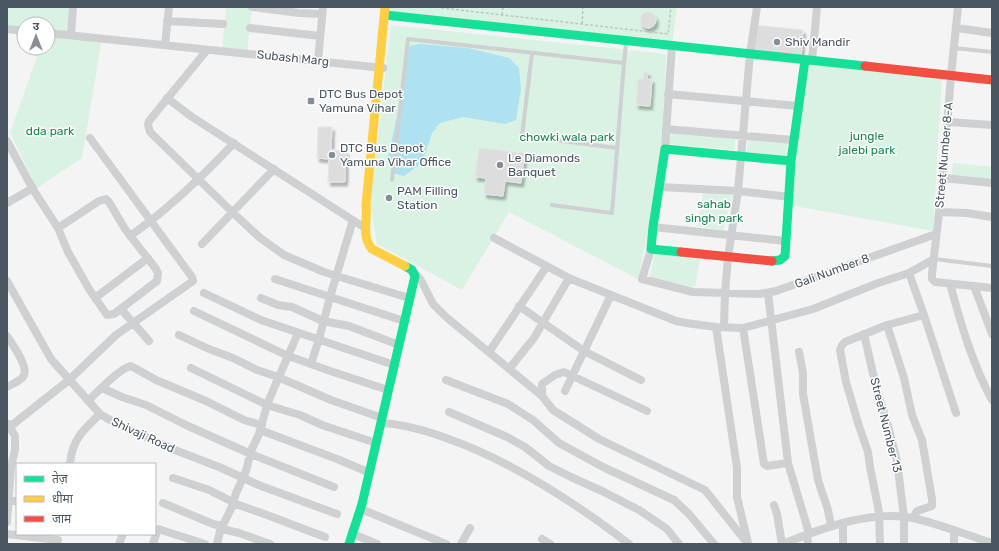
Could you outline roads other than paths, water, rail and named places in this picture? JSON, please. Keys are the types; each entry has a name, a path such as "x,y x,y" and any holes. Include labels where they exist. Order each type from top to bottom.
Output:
{"street":[{"path":"71,35 73,7"},
{"path":"165,45 169,7"},
{"path":"252,7 299,13 322,10 318,61"},
{"path":"748,544 737,497 736,484 738,475 720,327 725,293 730,235 738,191 745,101 757,7"},
{"path":"672,45 665,149 651,250 780,261 785,256 790,197 791,161 798,106 809,60 818,7"},
{"name":"Street Number 8-A","path":"950,284 935,282 932,278 932,274 943,178 958,7"},
{"path":"748,544 705,490 599,439 553,410 542,396 446,317 433,304 421,280 412,270 372,249 367,243 365,228 367,210 370,206 387,11 626,40 992,80"},
{"path":"167,21 223,24"},
{"path":"250,28 320,36"},
{"path":"957,28 992,33"},
{"name":"Subash Marg","path":"56,33 382,68"},
{"path":"206,50 149,121 148,128 150,132 259,237 284,255 336,276 409,298"},
{"path":"668,94 798,106"},
{"path":"167,98 192,117 365,228"},
{"path":"948,122 992,125"},
{"path":"666,129 794,140"},
{"path":"7,522 11,500 11,466 15,450 15,436 8,426 69,380 116,335 193,281 192,277 90,138"},
{"path":"7,142 58,228 68,252 95,298 107,315 114,314 157,281 158,273 130,236 106,199 99,201 58,228"},
{"path":"130,236 151,221 199,180 234,143"},
{"path":"665,149 791,161"},
{"path":"202,244 274,169"},
{"path":"943,178 992,183"},
{"path":"660,186 738,191 790,197"},
{"path":"7,203 33,188"},
{"path":"939,212 992,216"},
{"path":"311,364 353,220"},
{"path":"653,227 786,241"},
{"name":"Gali Number 8","path":"651,250 642,279 692,292 768,293 936,234"},
{"path":"494,238 569,278 676,321 720,327 743,328 813,309 878,283 909,273 934,259"},
{"path":"95,298 148,258"},
{"path":"489,352 547,266"},
{"path":"909,273 956,413"},
{"path":"349,544 361,509 370,473 415,274"},
{"path":"509,369 534,338 569,278"},
{"path":"275,279 404,321"},
{"path":"7,281 51,359 100,414"},
{"path":"992,288 950,284 969,350 981,379 992,400"},
{"path":"974,286 992,334"},
{"path":"204,293 261,320 394,365"},
{"path":"768,293 788,463 808,534 808,544"},
{"path":"565,391 611,295"},
{"path":"261,298 278,305 292,307 323,321 349,326 399,345"},
{"path":"519,306 584,351 641,380"},
{"path":"121,309 149,341"},
{"path":"194,311 289,356 388,390"},
{"path":"880,544 878,502 868,452 846,382 840,350 845,342 924,314"},
{"path":"887,326 904,378 912,415 922,440 932,499 932,506 917,511 913,518"},
{"path":"743,328 764,464 771,467 788,463"},
{"path":"217,544 261,428 267,405 298,333"},
{"name":"Street Number 13","path":"864,334 877,391 897,461 904,517 904,544"},
{"path":"179,335 257,370 382,420 402,424 472,447 511,466 592,516 629,544"},
{"path":"7,336 24,364 26,372 23,377 7,387"},
{"path":"799,352 803,374 803,394 815,467 828,510 831,526"},
{"path":"88,401 121,371 128,366 132,366 156,380 206,401 261,428 370,473"},
{"path":"191,368 227,386 252,396 267,405 300,415 322,426 376,443"},
{"path":"542,396 542,384 554,375 564,372 648,410"},
{"path":"446,380 508,404 533,420 559,443 603,467 674,500 689,514 714,544"},
{"path":"102,388 146,405 188,426 251,454 334,487"},
{"path":"449,412 507,437 525,447 549,466 638,510 667,529 679,544"},
{"name":"Shivaji Road","path":"70,463 71,453 76,438 100,414 124,428 243,478 337,514"},
{"path":"173,478 209,490 233,503 325,537"},
{"path":"162,503 222,528 270,544"},
{"path":"774,505 783,544 831,526 879,517 913,518 992,543"},
{"path":"361,509 446,544"},
{"path":"843,523 843,544"},
{"path":"465,543 470,528"},
{"path":"153,544 158,529 205,544"},
{"path":"954,531 954,544"},
{"path":"7,534 59,540"},
{"path":"352,534 377,544"},
{"path":"119,544 124,535"},
{"path":"542,539 550,544"}],"lane":[{"path":"392,180 408,39 624,63"},
{"path":"552,205 612,213 626,40"},
{"path":"954,48 992,52"},
{"path":"532,53 522,136 618,148"},
{"path":"934,259 992,266"}],"water":[{"path":"420,44 468,48 509,58 519,68 521,89 516,120 505,124 463,117 440,123 432,133 422,163 404,176 392,173 388,157 398,112 404,65 409,46"}],"place":[{"name":"Shiv Mandir","path":"777,42"},
{"name":"DTC Bus Depot Yamuna Vihar","path":"311,101"},
{"name":"DTC Bus Depot Yamuna Vihar Office","path":"332,155"},
{"name":"Le Diamonds Banquet","path":"500,165"},
{"name":"PAM Filling Station","path":"389,198"}],"park label":[{"name":"dda park","path":"50,131"},
{"name":"chowki wala park","path":"567,137"},
{"name":"jungle jalebi park","path":"867,143"},
{"name":"sahab singh park","path":"714,211"}]}
